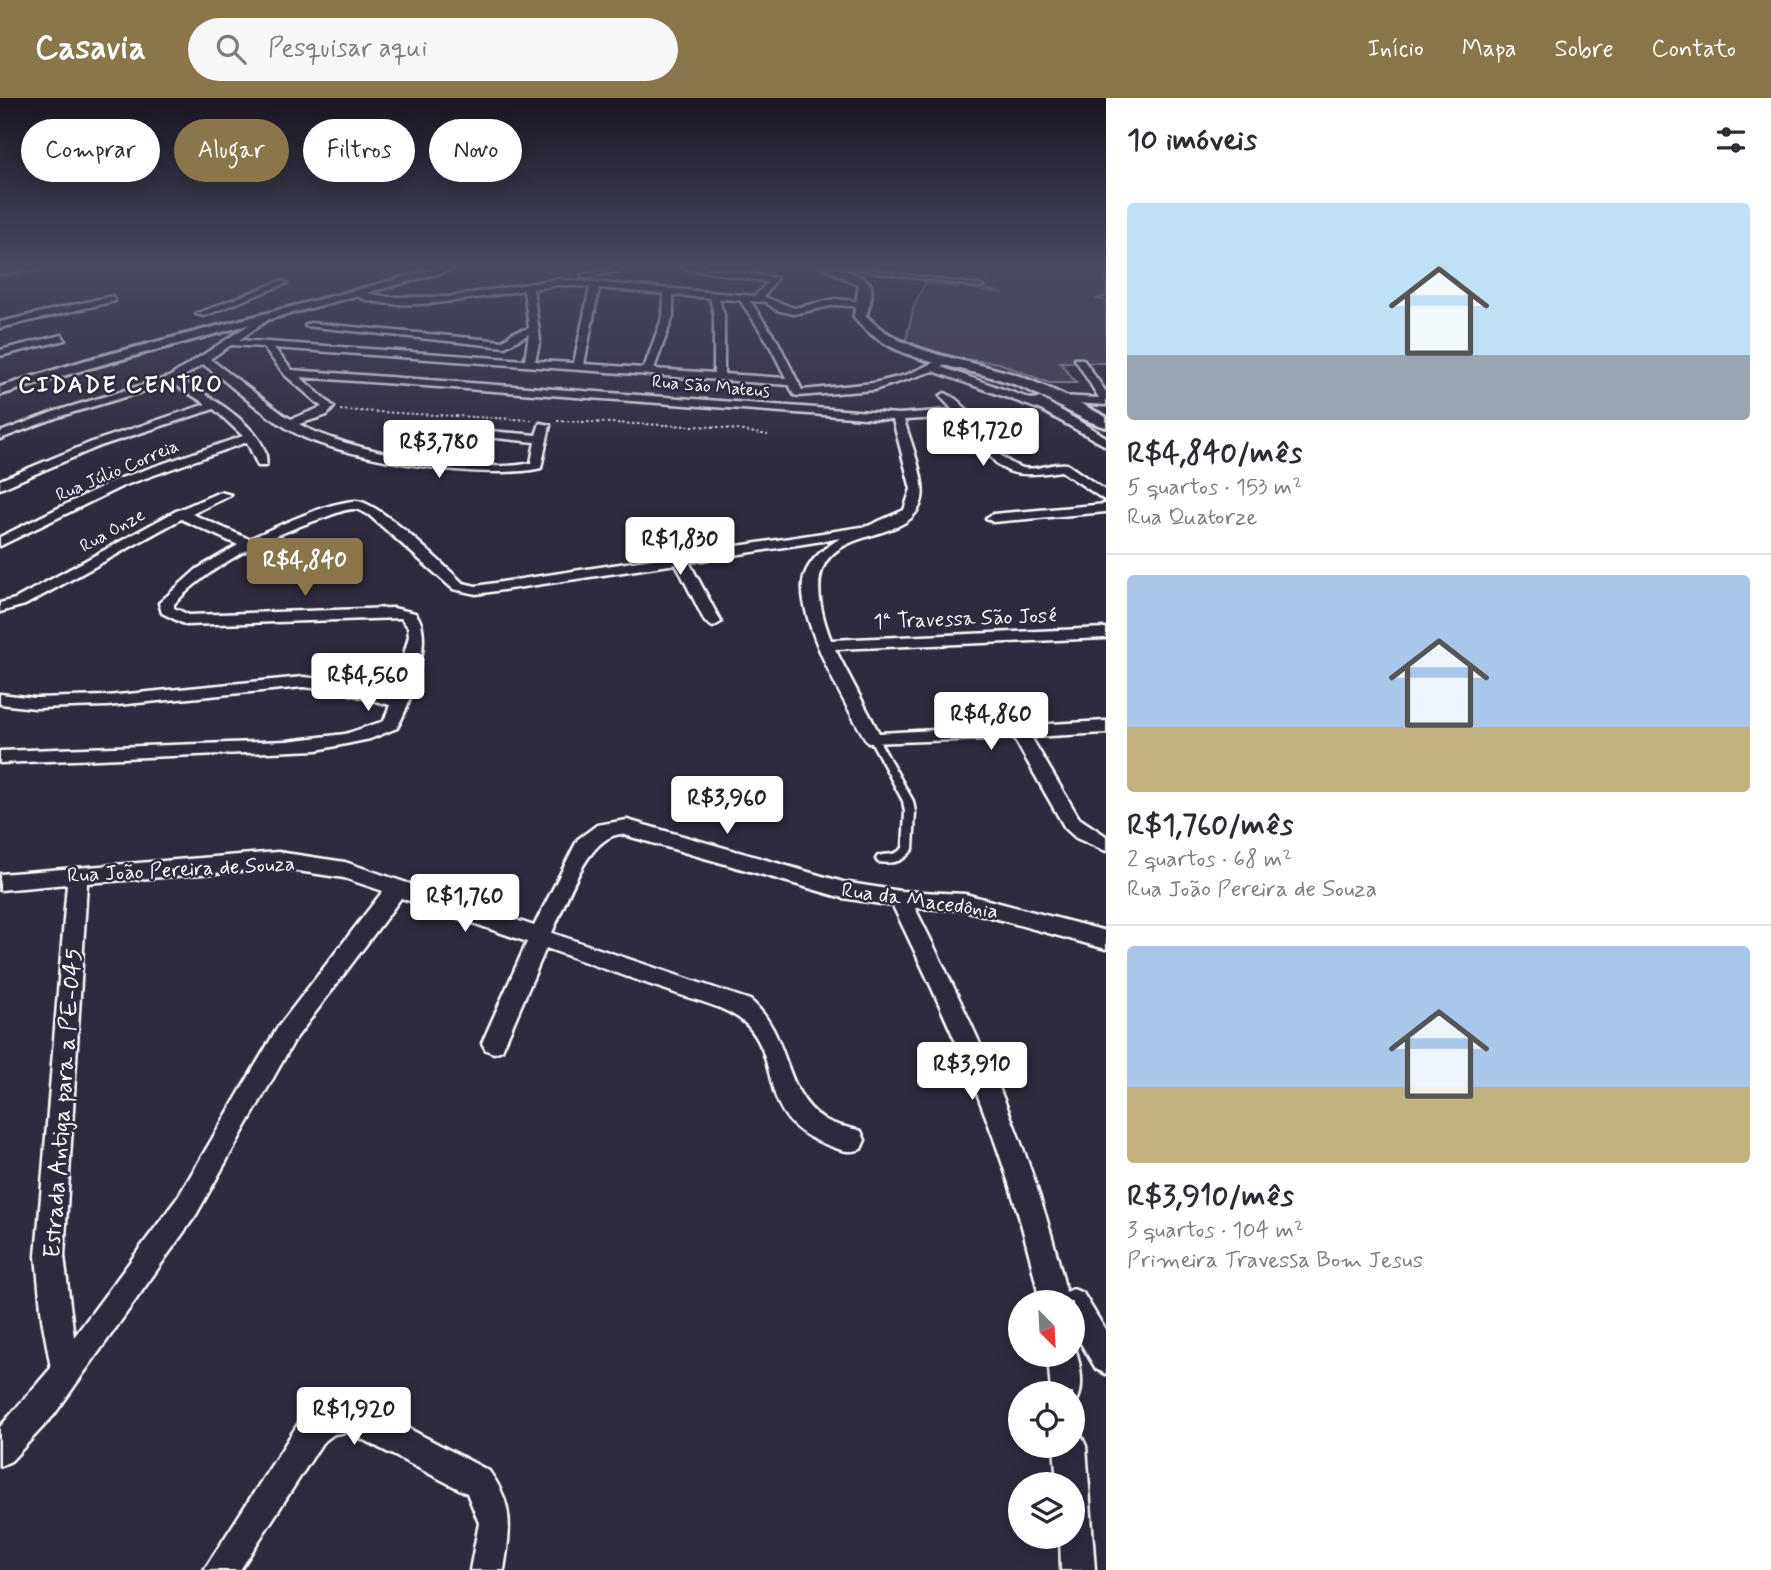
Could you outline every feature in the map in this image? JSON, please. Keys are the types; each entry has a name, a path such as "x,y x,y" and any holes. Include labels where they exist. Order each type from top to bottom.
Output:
{"street":[{"path":"2,389 202,335"},
{"path":"0,436 57,414 173,379 238,335"},
{"path":"404,335 505,344"},
{"path":"494,360 505,344 516,335"},
{"path":"530,362 533,335"},
{"path":"579,365 585,335"},
{"path":"648,371 661,335"},
{"path":"719,377 720,335"},
{"path":"768,335 796,387 798,411"},
{"path":"882,335 913,350 1015,380 1106,423"},
{"path":"0,353 62,338"},
{"path":"227,342 579,365 719,377 796,387 874,387 917,377 946,360"},
{"path":"266,345 289,373 328,407 323,413 291,424"},
{"path":"203,359 291,424 329,442 485,470 533,467 537,465 544,425"},
{"path":"462,384 478,359"},
{"path":"1079,361 1106,401"},
{"path":"933,367 1045,408 1106,442"},
{"name":"Rua São Mateus","path":"289,373 798,411 898,417 963,414"},
{"path":"173,379 215,405 250,437 259,449 262,463"},
{"path":"1015,380 1045,408"},
{"path":"945,396 963,414 994,456 1012,468 1025,472 1063,467 1106,497"},
{"path":"1060,399 1106,401"},
{"path":"0,485 96,444 215,405"},
{"path":"0,757 297,745 350,738 391,724 413,657 417,631 413,620 393,613 186,620 167,611 166,603 193,578 248,544 349,507 362,506 374,512 458,586 486,590 869,530 904,519 912,512 917,500 917,489 898,417"},
{"path":"456,431 542,439"},
{"name":"Rua Júlio Correia","path":"0,542 119,484 250,437"},
{"name":"Rua Onze","path":"0,608 20,602 181,514 225,495"},
{"path":"993,518 1106,508"},
{"path":"181,514 248,544"},
{"path":"869,530 834,550 814,567 810,588 826,645 874,739 1106,727"},
{"path":"681,559 713,622"},
{"name":"1ª Travessa São José","path":"826,645 1106,634"},
{"path":"0,699 35,703 107,701 303,682 340,686 399,702"},
{"path":"1020,732 1063,811 1083,833 1106,844"},
{"name":"Rua da Macedônia","path":"494,1043 540,936 584,844 592,835 614,827 627,827 804,880 900,899 973,904 1106,940"},
{"name":"Rua João Pereira de Souza","path":"0,882 278,860 345,870 742,1007 763,1025 791,1107 817,1130 852,1140"},
{"name":"Estrada Antiga para a PE-045","path":"67,1373 56,1320 50,1256 78,874"},
{"path":"0,1450 43,1404 67,1373 187,1206 286,1034 396,889"},
{"path":"900,899 1000,1111 1021,1169 1045,1255 1052,1290"},
{"path":"1045,1255 1066,1290"},
{"path":"1085,1323 1106,1359"},
{"path":"221,1570 311,1432 324,1422 340,1416 355,1418 478,1482 493,1507 495,1523 487,1570"},
{"path":"1077,1549 1078,1570"}],"lane":[{"path":"874,739 908,801 910,812 908,849 898,858 881,859"}],"shaded area":[{"path":"907,335 1106,335 1106,363 1060,362 1076,383 1049,383 999,363 927,355 905,344"}],"district":[{"name":"CIDADE CENTRO","path":"121,384"}]}
